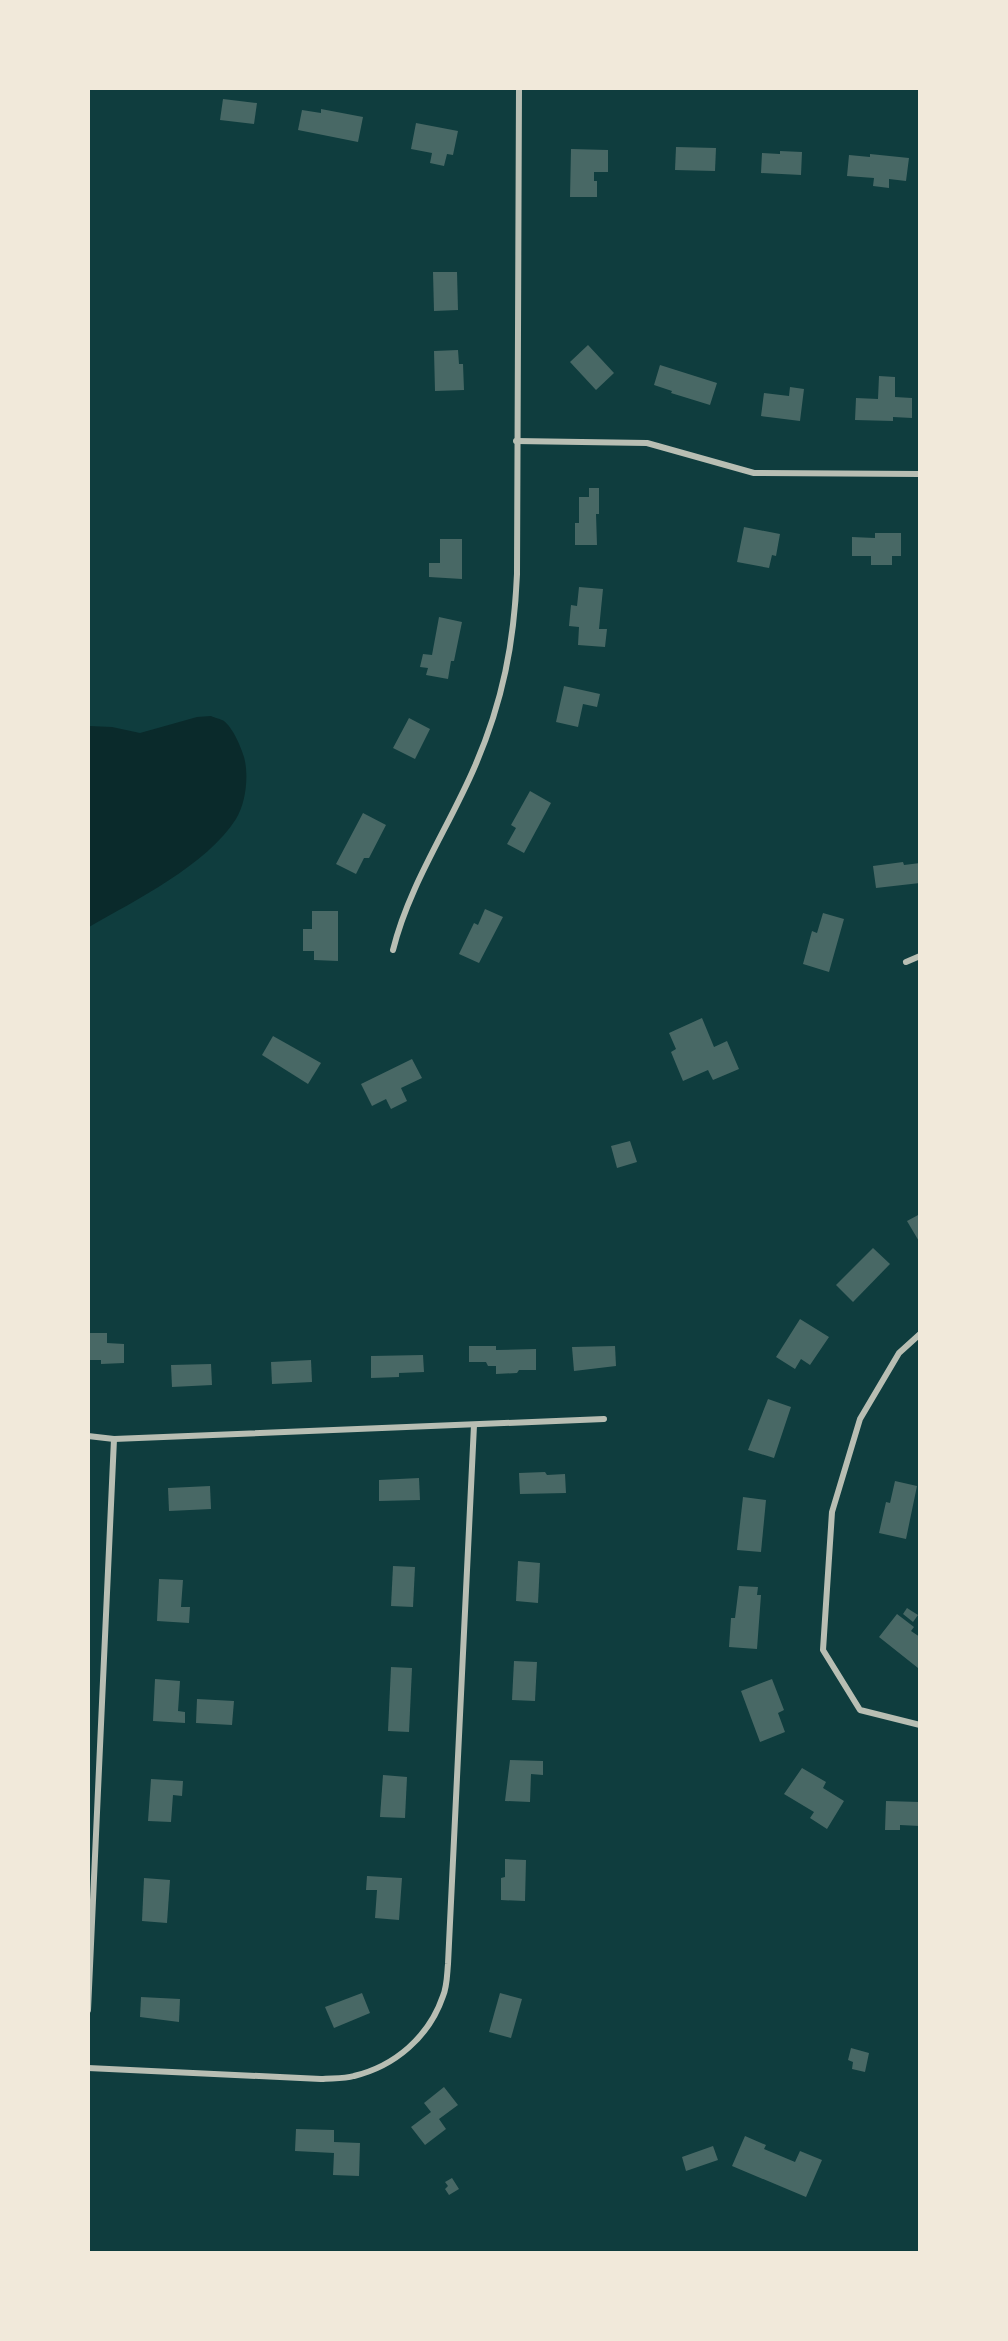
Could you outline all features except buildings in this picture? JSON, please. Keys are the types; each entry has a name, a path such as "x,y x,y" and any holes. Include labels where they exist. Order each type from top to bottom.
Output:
{"street":[{"path":"393,950 400,921 475,766 504,684 511,645 516,596 519,88"},
{"path":"516,441 647,443 754,473 920,474"},
{"path":"906,962 920,956"},
{"path":"920,1334 899,1353 860,1419 832,1512 823,1650 860,1710 920,1725"},
{"path":"88,1436 114,1439 604,1419"},
{"path":"88,2068 321,2079 352,2077 381,2067 409,2048 430,2024 444,1995 448,1964 474,1425"},
{"path":"88,2010 114,1439"}],"water":[{"path":"211,716 227,724 244,757 246,789 236,819 223,836 189,867 148,894 89,927 89,726 112,727 140,733 197,717"}]}
